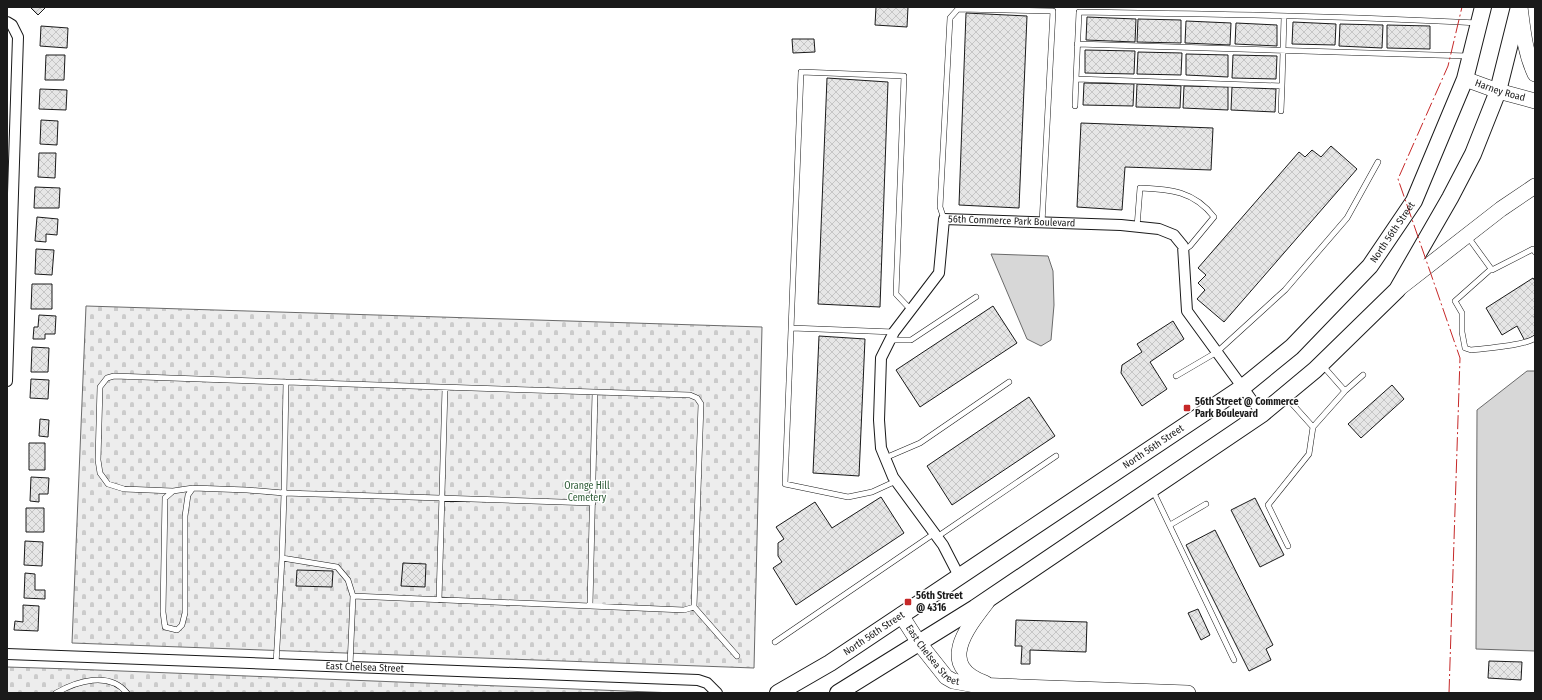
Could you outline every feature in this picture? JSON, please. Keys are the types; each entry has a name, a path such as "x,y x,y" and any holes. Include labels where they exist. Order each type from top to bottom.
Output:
{"main road":[{"name":"North 56th Street","path":"778,693 830,663 1242,387 1292,347 1370,266 1414,201 1465,79 1482,7"},
{"path":"838,693 991,597 1262,414 1321,364 1397,290 1450,198 1473,154 1498,91 1520,7"}],"street":[{"path":"1520,7 1526,49 1535,74"},
{"path":"7,381 18,37 10,24"},
{"name":"Harney Road","path":"1465,79 1535,102"},
{"path":"1397,290 1501,209 1535,186"},
{"name":"56th Commerce Park Boulevard","path":"960,576 943,545 896,481 881,448 879,420 881,358 892,336 939,273 944,219 1159,229 1174,235 1183,246 1184,250"},
{"path":"1184,250 1187,311 1262,414"},
{"path":"991,597 969,624 960,642 958,650 962,666 968,674 978,681 994,686"},
{"name":"East Chelsea Street","path":"901,615 919,643 946,677 953,681 1021,690 1188,693"},
{"name":"East Chelsea Street","path":"7,654 698,680 707,683 717,693"}],"lane":[{"path":"944,219 940,207 950,18 958,9 1053,11 1042,223"},
{"path":"1075,106 1079,12 1430,20 1479,23"},
{"path":"1281,111 1284,17"},
{"path":"1077,44 1471,56"},
{"path":"896,481 872,492 848,496 785,484 801,72 904,76 896,294 911,310"},
{"path":"1076,80 1282,86"},
{"path":"1176,376 1217,352 1285,290 1347,218 1378,162"},
{"path":"1137,227 1140,188 1167,189 1186,194 1206,207 1214,217 1190,246 1184,250"},
{"path":"1467,235 1491,269"},
{"path":"1535,252 1533,249 1492,270 1491,269 1455,301 1462,313 1462,332 1465,348 1471,350 1521,344 1535,338"},
{"path":"792,328 892,336 911,340 976,297"},
{"path":"1321,364 1346,391"},
{"path":"1288,546 1268,505 1309,454 1313,427 1363,375"},
{"path":"593,503 284,493 193,488 173,491 124,489 108,484 100,473 98,460 100,387 107,378 114,376 690,395 698,398 701,404 694,607 737,656"},
{"path":"276,664 282,558 286,382"},
{"path":"885,458 920,444 1009,382"},
{"path":"439,600 445,388"},
{"path":"590,605 596,392"},
{"path":"1284,395 1313,427"},
{"path":"774,642 1056,456"},
{"path":"173,491 165,498 163,612 165,626 176,630 182,625 185,613 185,516 188,495 193,488"},
{"path":"1152,488 1234,660"},
{"path":"1170,525 1206,504"},
{"path":"282,558 337,567 348,580 353,596 350,666"},
{"path":"353,596 684,610 694,607"},
{"path":"56,693 75,684 98,680 111,682 122,687 127,693"}],"green space":[{"name":"Orange Hill Cemetery","path":"86,306 762,327 754,668 72,643"},
{"path":"7,667 71,669 675,693 7,693"}],"shaded area":[{"path":"991,254 1048,256 1053,271 1054,305 1051,340 1041,346 1027,339"},
{"path":"1527,371 1535,371 1535,651 1476,649 1477,410"}],"building":[{"path":"30,7 46,7 38,15"},
{"path":"876,7 908,7 907,27 875,25"},
{"path":"966,13 1027,16 1019,208 959,205"},
{"path":"1087,17 1136,19 1135,42 1086,40"},
{"path":"1138,19 1181,20 1181,43 1137,42"},
{"path":"1186,21 1231,23 1230,45 1185,43"},
{"path":"1293,22 1336,24 1335,45 1292,44"},
{"path":"1236,23 1277,25 1277,46 1235,44"},
{"path":"1340,24 1383,25 1382,48 1339,46"},
{"path":"1387,25 1430,26 1430,49 1387,48"},
{"path":"41,26 68,28 67,48 40,46"},
{"path":"792,39 814,39 815,52 793,53"},
{"path":"1085,50 1135,51 1134,74 1085,73"},
{"path":"1138,52 1182,53 1181,75 1137,74"},
{"path":"1186,54 1228,55 1228,77 1186,75"},
{"path":"46,55 65,55 64,80 45,80"},
{"path":"1233,55 1277,56 1276,79 1232,78"},
{"path":"827,78 888,82 880,307 818,304"},
{"path":"1084,83 1134,84 1133,106 1083,105"},
{"path":"1137,84 1181,86 1180,108 1136,107"},
{"path":"1184,86 1228,87 1228,110 1183,108"},
{"path":"1232,87 1276,89 1275,112 1231,110"},
{"path":"40,89 67,90 66,110 39,109"},
{"path":"41,120 58,121 57,145 40,144"},
{"path":"1081,123 1213,128 1211,170 1125,167 1122,210 1077,207"},
{"path":"1331,146 1357,169 1224,322 1197,299 1205,290 1198,283 1206,275 1198,268 1299,152 1305,157 1312,150 1321,157"},
{"path":"39,153 56,153 55,178 38,177"},
{"path":"35,187 60,188 59,208 34,208"},
{"path":"37,217 58,219 57,235 46,234 46,242 35,241"},
{"path":"36,249 54,250 52,275 35,274"},
{"path":"1533,278 1535,281 1535,335 1525,341 1517,326 1502,335 1486,308"},
{"path":"32,284 52,284 52,309 31,309"},
{"path":"993,306 1017,343 920,407 896,370"},
{"path":"39,315 56,316 55,334 45,334 45,339 33,339 34,327 38,327"},
{"path":"1173,321 1184,339 1150,362 1167,389 1142,406 1121,373 1122,365 1142,352 1137,344"},
{"path":"819,336 865,339 859,476 813,473"},
{"path":"32,347 49,348 48,372 31,372"},
{"path":"31,379 49,380 48,399 30,398"},
{"path":"1392,385 1404,399 1361,438 1348,424"},
{"path":"1029,397 1055,436 952,505 927,466"},
{"path":"40,419 49,420 48,437 39,436"},
{"path":"29,443 45,443 45,470 29,470"},
{"path":"31,477 49,478 48,494 39,494 39,502 30,501"},
{"path":"881,497 904,533 796,605 773,568 782,562 778,556 778,543 784,539 776,527 815,502 832,528"},
{"path":"1255,498 1284,555 1260,567 1231,510"},
{"path":"26,508 44,508 44,532 26,532"},
{"path":"1215,530 1273,645 1266,649 1271,660 1249,671 1186,545"},
{"path":"25,541 43,542 42,566 24,565"},
{"path":"403,563 426,564 425,587 401,586"},
{"path":"297,570 333,571 332,587 296,586"},
{"path":"25,573 35,574 35,590 45,590 45,599 24,598"},
{"path":"23,605 39,606 38,631 14,630 15,621 23,622"},
{"path":"1198,609 1210,635 1201,640 1188,613"},
{"path":"1016,620 1087,622 1086,652 1030,650 1030,664 1021,664 1022,646 1015,646"},
{"path":"1489,661 1522,662 1521,680 1488,678"}],"power":[{"path":"1449,693 1460,358 1398,179 1448,66 1462,7"}],"place":[{"name":"56th Street @ Commerce Park Boulevard","path":"1187,408"},
{"name":"56th Street @ 4316","path":"908,602"}]}
